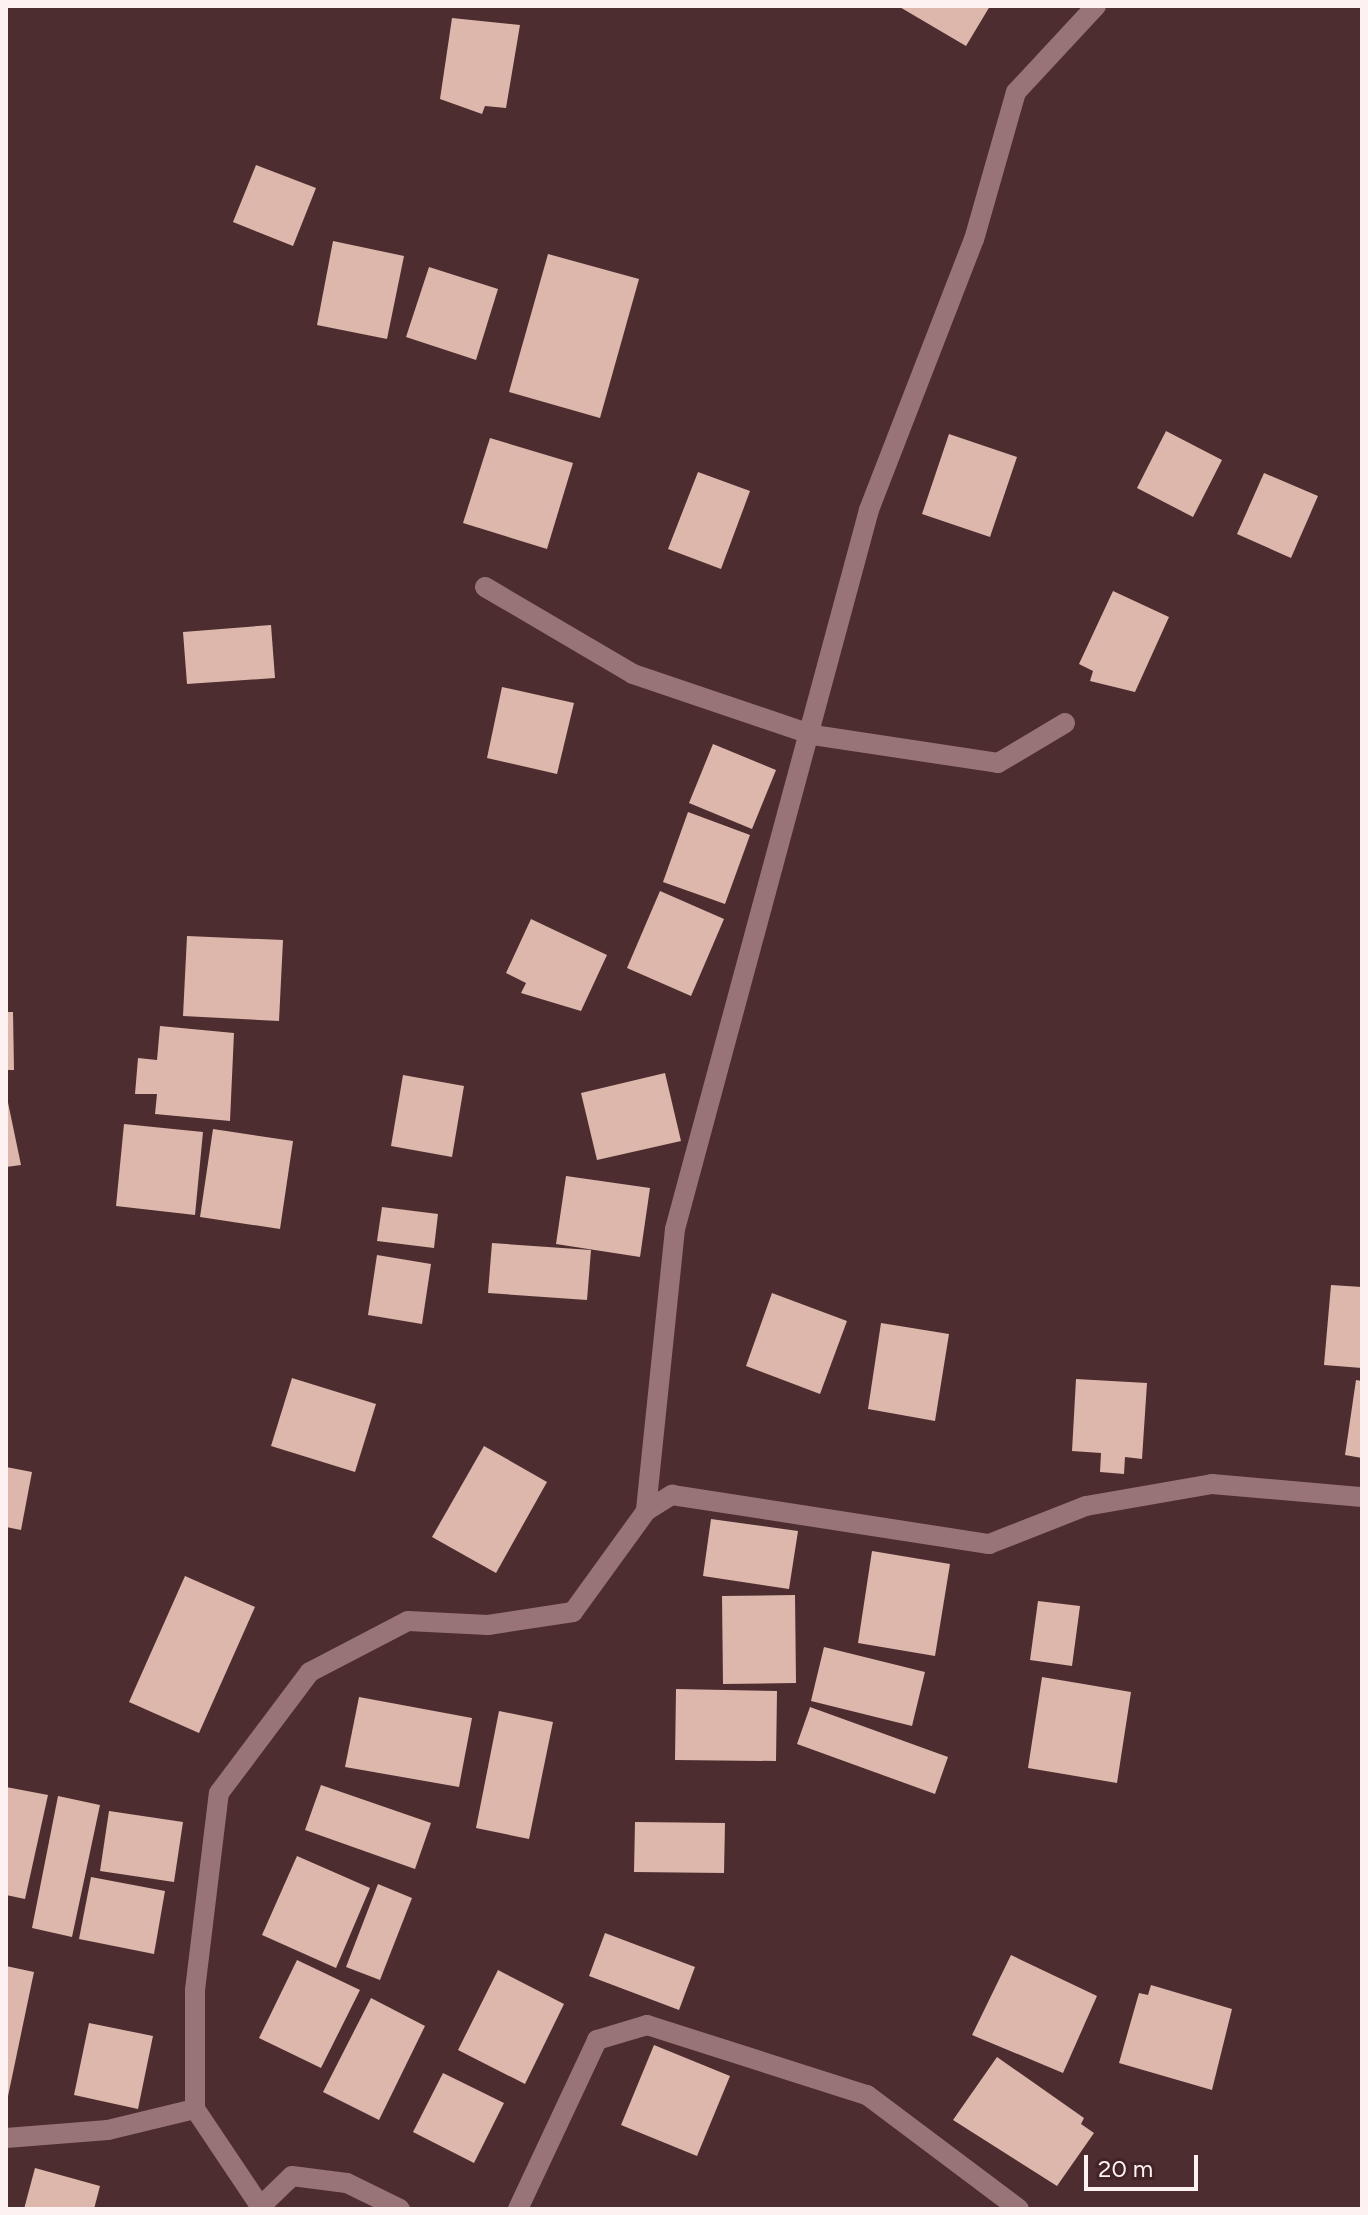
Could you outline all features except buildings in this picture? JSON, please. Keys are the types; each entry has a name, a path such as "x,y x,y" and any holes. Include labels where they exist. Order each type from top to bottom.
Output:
{"street":[{"path":"646,1511 675,1229 813,735 869,510 974,239 1016,92 1096,6"},
{"path":"485,587 633,674 813,735 998,763 1065,723"},
{"path":"400,2209 347,2183 292,2176 262,2206 195,2109 195,1990 219,1793 310,1672 408,1621 488,1625 573,1612 646,1511 672,1495 989,1544 1086,1506 1212,1484 1362,1497"},
{"path":"518,2209 597,2040 647,2025 867,2095 1019,2209"},
{"path":"6,2138 108,2130 195,2109"}]}
